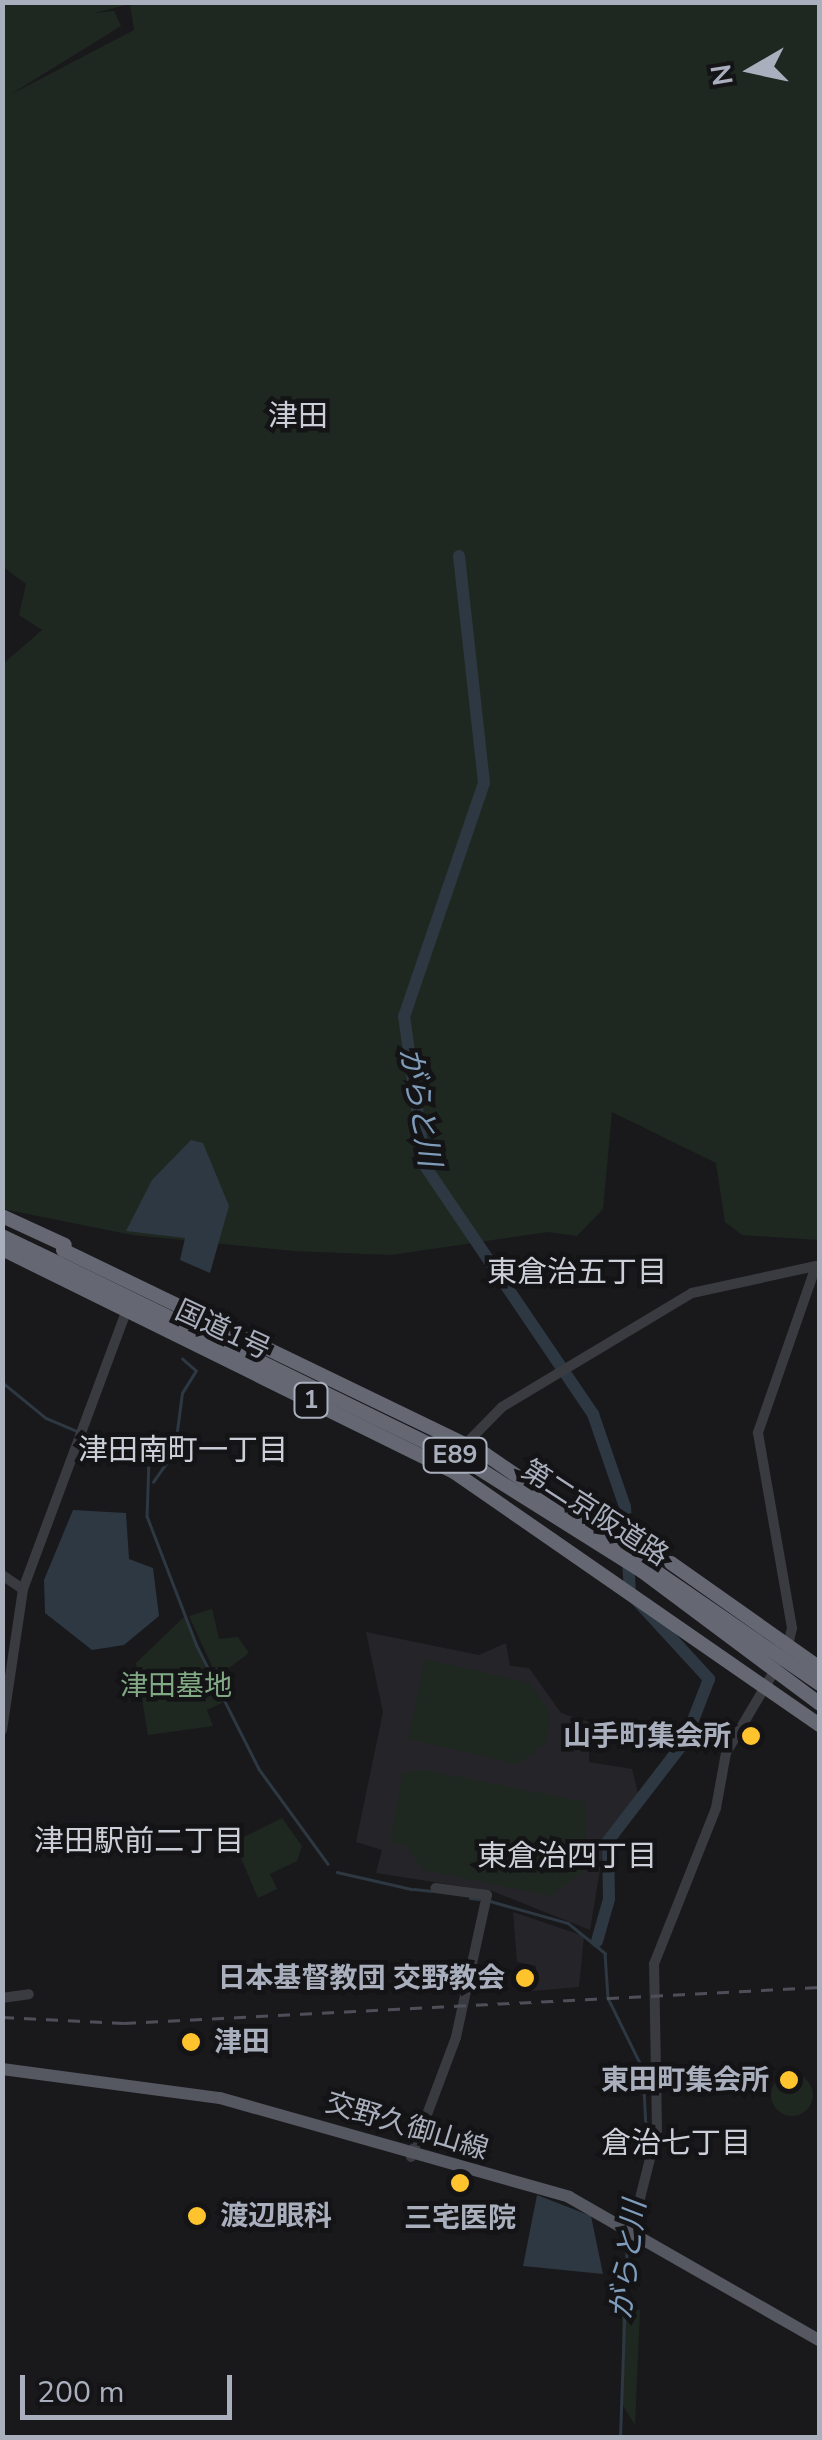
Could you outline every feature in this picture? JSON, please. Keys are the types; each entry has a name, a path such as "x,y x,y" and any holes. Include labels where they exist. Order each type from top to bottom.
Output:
{"highway":[{"name":"国道1号","path":"2,1219 62,1253 138,1279 422,1413 560,1490 820,1668"},
{"name":"第二京阪道路","path":"2,1236 62,1253 484,1454 820,1681"},
{"name":"国道1号","path":"2,1249 444,1467 652,1604 820,1724"},
{"name":"第二京阪道路","path":"62,1253 478,1468 717,1626 820,1704"},
{"path":"717,1626 820,1714"}],"main road":[{"name":"交野久御山線","path":"2,2069 220,2098 410,2158 568,2197 629,2224 750,2309 820,2342"}],"street":[{"path":"444,1467 502,1407 692,1293 816,1266 758,1433 793,1638 726,1753 716,1808 654,1964 657,2131 629,2224"},
{"path":"2,1730 23,1588 138,1279"},
{"path":"2,1574 23,1588"},
{"path":"410,2158 456,2037 488,1895 435,1888"},
{"path":"2,1998 30,1994"}],"shaded area":[{"path":"191,1140 203,1143 229,1206 210,1273 180,1260 185,1238 126,1231 152,1180"},
{"path":"73,1510 126,1513 129,1559 153,1568 159,1616 124,1645 92,1650 45,1613 44,1580"},
{"path":"366,1632 479,1655 506,1643 510,1666 529,1668 561,1713 589,1722 589,1762 632,1769 639,1797 605,1839 590,1930 492,1891 376,1873 382,1850 356,1842 383,1712"},
{"path":"513,1912 584,1936 579,1987 532,1991 536,1966 517,1962"},
{"path":"537,2195 591,2216 603,2274 523,2266"}],"green space":[{"path":"2,3 819,3 819,1240 742,1235 725,1222 716,1163 612,1112 603,1209 577,1236 548,1232 391,1255 294,1251 132,1235 3,1209 3,664 42,630 19,615 26,584 3,567","holes":["130,4 134,30 8,96 121,26 114,11 94,13"]},
{"name":"津田墓地","path":"212,1609 219,1639 238,1637 249,1653 217,1677 189,1616"},
{"name":"津田墓地","path":"185,1616 224,1702 207,1710 213,1726 148,1735 136,1663"},
{"path":"425,1659 529,1683 550,1712 547,1741 519,1764 408,1739"},
{"path":"425,1770 586,1802 585,1869 551,1896 423,1870 405,1845 390,1842 403,1772"},
{"path":"282,1818 302,1846 297,1861 270,1874 277,1889 258,1898 234,1842"},
{"path":"792,2074 807,2080 813,2095 807,2110 792,2116 777,2110 771,2095 777,2080"},
{"path":"622,2309 640,2310 635,2425 622,2404"}],"waterway":[{"name":"がらと川","path":"459,556 484,783 404,1016 425,1166 593,1414 625,1507 630,1593 709,1679 685,1741 608,1841 609,1899 597,1941"},
{"path":"175,1446 182,1393 196,1371 182,1359"},
{"path":"2,1382 46,1418 79,1432"},
{"path":"87,1434 149,1460 147,1516 197,1646 259,1769 328,1864"},
{"path":"153,1482 175,1451"},
{"path":"337,1872 412,1889"},
{"path":"414,1889 432,1891"},
{"path":"470,1898 479,1899"},
{"path":"490,1901 568,1923 605,1953 608,1998 643,2069 647,2149"},
{"path":"620,2438 627,2234"}],"railway":[{"path":"2,2017 124,2023 820,1987"}],"place":[{"name":"山手町集会所","path":"751,1736"},
{"name":"日本基督教団 交野教会","path":"525,1978"},
{"name":"津田","path":"191,2042"},
{"name":"東田町集会所","path":"789,2080"},
{"name":"三宅医院","path":"460,2183"},
{"name":"渡辺眼科","path":"197,2216"}],"district":[{"name":"津田","path":"298,417"},
{"name":"東倉治五丁目","path":"577,1273"},
{"name":"津田南町一丁目","path":"183,1451"},
{"name":"津田駅前二丁目","path":"139,1842"},
{"name":"東倉治四丁目","path":"567,1857"},
{"name":"倉治七丁目","path":"676,2144"}]}
